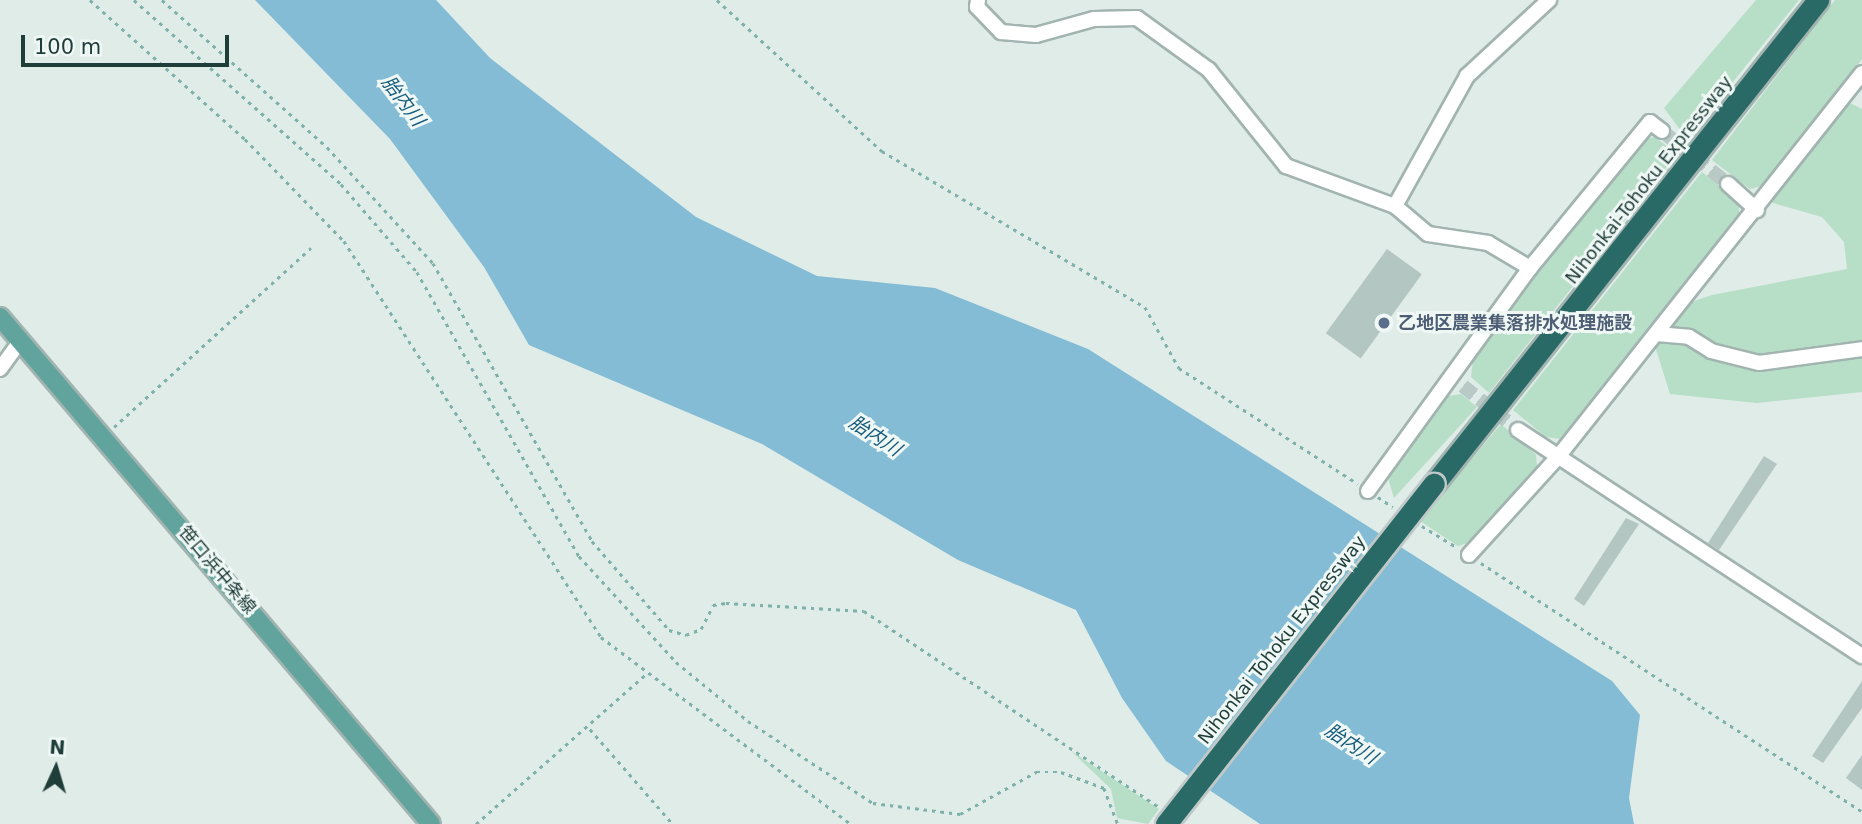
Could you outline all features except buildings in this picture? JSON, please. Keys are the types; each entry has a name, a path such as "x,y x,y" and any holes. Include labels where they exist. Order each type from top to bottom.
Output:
{"highway":[{"name":"Nihonkai-Tohoku Expressway","path":"1434,484 1818,0"},
{"name":"Nihonkai Tohoku Expressway","path":"1165,817 1434,484"}],"main road":[{"name":"笹口浜中条線","path":"0,317 431,824"}],"street":[{"path":"978,0 977,7 1001,32 1036,35 1094,19 1137,18 1209,70 1286,166 1395,206 1428,234 1489,243 1530,268"},
{"path":"1395,206 1467,76 1549,0"},
{"path":"1469,555 1557,458 1757,210 1862,73"},
{"path":"1368,491 1457,382 1530,268 1650,122 1662,131"},
{"path":"1728,184 1757,210"},
{"path":"1657,334 1689,337 1711,351 1759,363 1862,349"},
{"path":"0,369 20,341"},
{"path":"1518,430 1862,656"}],"path":[{"path":"90,0 246,139 344,241 577,605 601,637 851,824"},
{"path":"134,0 341,184 417,272 579,556 676,662 748,721 873,803 961,814 1036,772 1061,772 1104,788 1118,824"},
{"path":"162,0 327,147 433,263 592,541 669,630 686,635 701,629 713,605 726,603 864,611 1165,817"},
{"path":"717,0 882,151 1145,307 1179,368 1402,513"},
{"path":"104,437 311,248"},
{"path":"1413,520 1862,811"},
{"path":"476,824 590,729 648,673"},
{"path":"590,729 673,824"}],"green space":[{"path":"1756,0 1799,0 1687,139 1664,108"},
{"path":"1835,0 1862,0 1862,59 1765,185 1750,189 1712,160"},
{"path":"1846,101 1862,109 1862,392 1757,403 1670,394 1654,343 1665,311 1712,295 1847,269 1844,242 1822,217 1766,201"},
{"path":"1655,137 1677,154 1489,393 1471,377 1474,352 1644,139"},
{"path":"1702,172 1739,202 1739,219 1560,439 1546,437 1513,410"},
{"path":"1461,394 1477,407 1394,498 1386,471 1442,397"},
{"path":"1501,424 1536,455 1537,467 1473,541 1458,546 1420,521"},
{"path":"1071,751 1159,809 1148,824 1117,818 1111,789"}],"water":[{"name":"胎内川","path":"255,0 436,0 490,58 696,217 817,276 935,288 1088,349 1612,681 1640,715 1629,798 1634,824 1260,824 1166,761 1122,698 1076,610 958,560 762,444 529,345 484,267 390,139"}],"tunnel":[{"path":"1662,131 1728,184"},
{"path":"1463,386 1518,430"}],"place":[{"name":"乙地区農業集落排水処理施設","path":"1384,323"}]}
